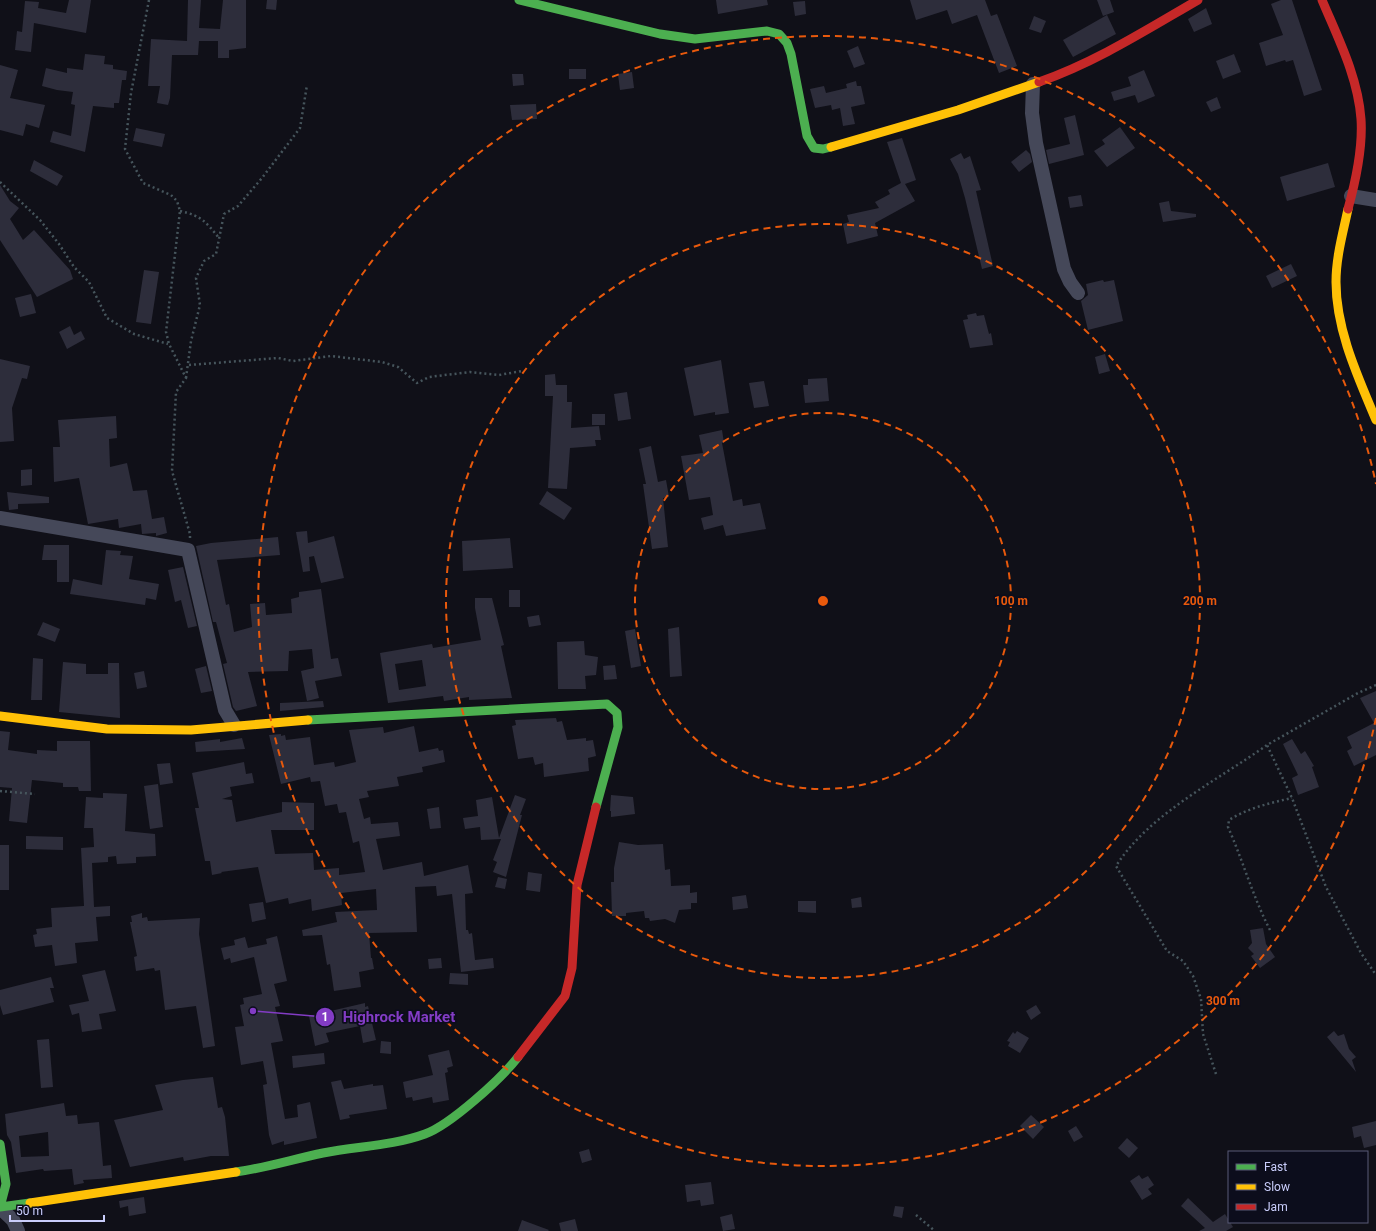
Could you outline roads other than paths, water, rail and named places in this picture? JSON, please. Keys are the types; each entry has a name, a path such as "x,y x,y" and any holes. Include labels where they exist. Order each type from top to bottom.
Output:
{"street":[{"path":"519,0 654,33 695,39 767,31 779,34 787,43 791,54 807,136 814,148 830,148 958,110 1070,71 1104,54 1198,0"},
{"path":"1322,0 1358,96 1362,142 1359,165 1337,264 1337,290 1340,313 1357,375 1376,420"},
{"path":"1033,84 1032,113 1036,143 1064,269 1070,282 1078,293"},
{"path":"1351,196 1376,200"},
{"path":"0,518 188,550 225,710 234,725"},
{"path":"0,716 72,726 123,730 191,730 234,725 305,720 607,704 618,713 618,727 585,849 577,885 572,968 565,996 551,1016 504,1072 474,1102 439,1127 426,1134 398,1142 323,1153 251,1170 0,1207"},
{"path":"0,1144 6,1184 0,1207"},
{"path":"0,1207 13,1220 18,1231"}],"place":[{"name":"Highrock Market","path":"253,1011"}]}
